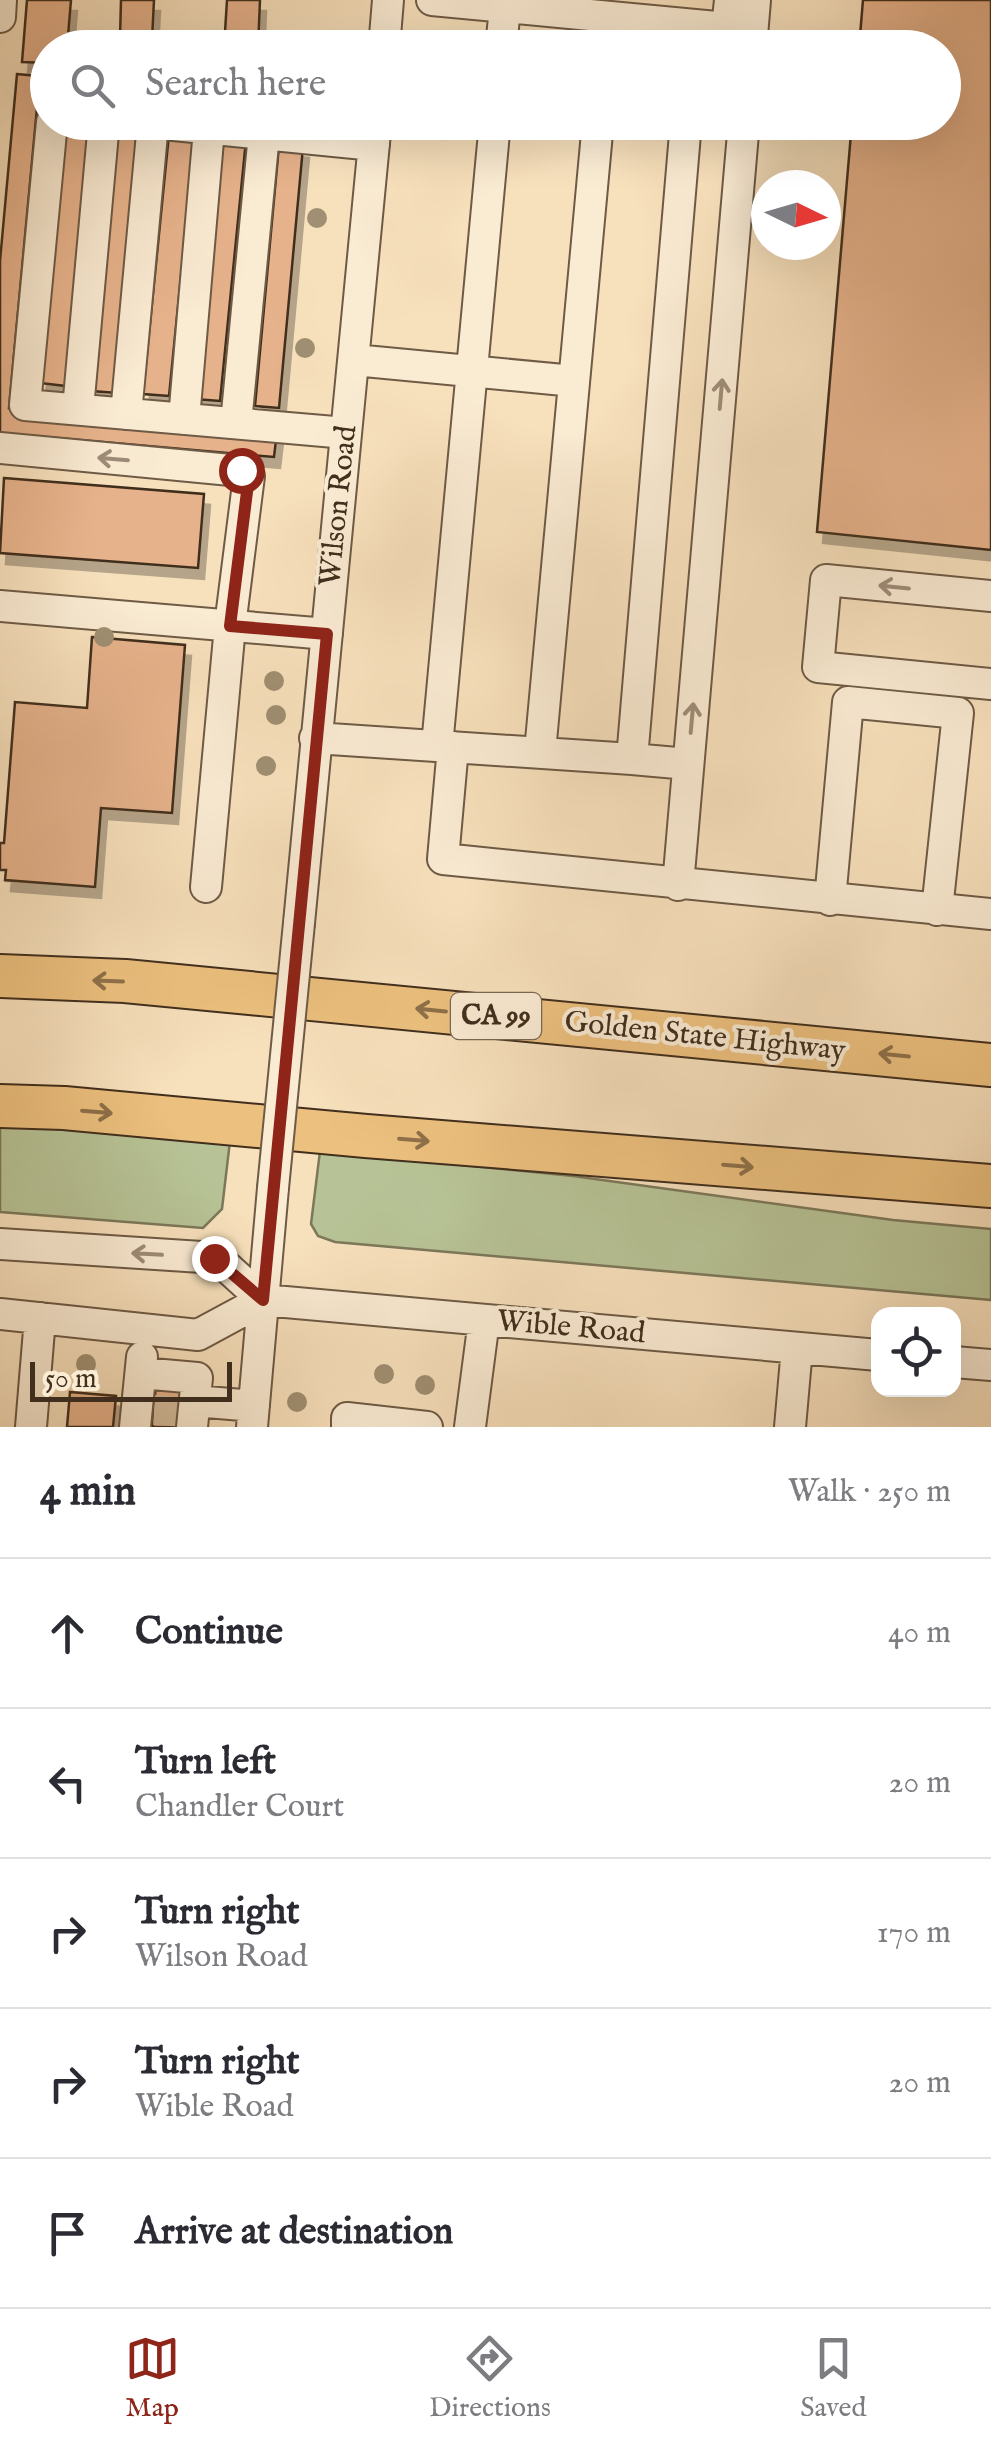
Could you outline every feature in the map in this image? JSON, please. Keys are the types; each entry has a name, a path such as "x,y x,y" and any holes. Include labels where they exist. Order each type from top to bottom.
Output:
{"highway":[{"name":"Golden State Highway","path":"0,976 125,982 991,1065"},
{"path":"0,1106 64,1108 991,1186"}],"street":[{"path":"0,16 2,0"},
{"path":"386,30 388,0"},
{"path":"432,0 608,16 668,30"},
{"path":"718,30 727,28 730,0"},
{"path":"752,30 755,0"},
{"path":"503,30 505,7"},
{"path":"607,30 608,16"},
{"path":"50,140 24,405 346,433"},
{"path":"78,410 102,140"},
{"path":"126,414 152,140"},
{"path":"184,419 208,140"},
{"path":"236,423 263,140"},
{"name":"Wilson Road","path":"253,1416 374,140"},
{"path":"492,140 445,746 444,859 991,914"},
{"path":"540,752 596,140"},
{"path":"632,760 684,140"},
{"path":"678,885 742,140"},
{"path":"354,360 574,381"},
{"path":"0,448 241,470 249,476 230,626 206,887"},
{"path":"991,596 826,580 818,667 991,684"},
{"path":"0,606 327,634"},
{"path":"830,900 848,702 958,713 937,910"},
{"path":"315,738 688,764"},
{"path":"0,1244 218,1258 263,1300 198,1334 0,1314"},
{"name":"Wible Road","path":"263,1300 871,1354"},
{"path":"31,1427 40,1318"},
{"path":"470,1427 484,1320"},
{"path":"142,1415 145,1329"},
{"path":"790,1427 797,1348"},
{"path":"961,1363 991,1365"},
{"path":"141,1374 196,1378 192,1413 253,1416"},
{"path":"346,1427 347,1418 428,1427"}],"green space":[{"path":"0,1124 230,1141 222,1209 203,1228 0,1212"},
{"path":"320,1151 573,1176 893,1220 991,1229 991,1300 335,1242 318,1236 311,1224"}],"building":[{"path":"27,0 71,0 68,30 30,30 30,62 22,62"},
{"path":"121,0 154,0 152,30 120,30"},
{"path":"227,0 260,0 259,30 225,30"},
{"path":"863,0 991,0 991,550 817,532 850,140 961,140 961,30 860,30"},
{"path":"17,74 30,75 30,140 34,140 9,408 277,432 274,457 0,433 0,261"},
{"path":"64,140 91,140 66,386 40,383"},
{"path":"116,140 142,140 118,393 91,391"},
{"path":"168,140 195,140 169,396 143,394"},
{"path":"221,140 246,140 220,401 195,399"},
{"path":"279,145 303,147 279,408 255,406"},
{"path":"4,478 204,494 198,568 0,553"},
{"path":"92,637 185,645 172,813 101,808 95,887 5,880 6,870 0,870 0,843 4,843 15,702 87,708"},
{"path":"156,1380 188,1383 184,1427 153,1427"},
{"path":"70,1392 116,1396 113,1427 67,1427"}],"tunnel":[{"path":"154,1410 186,1412"}],"route":[{"path":"214,1258 263,1300 327,634 230,626 249,476 241,470"}]}
